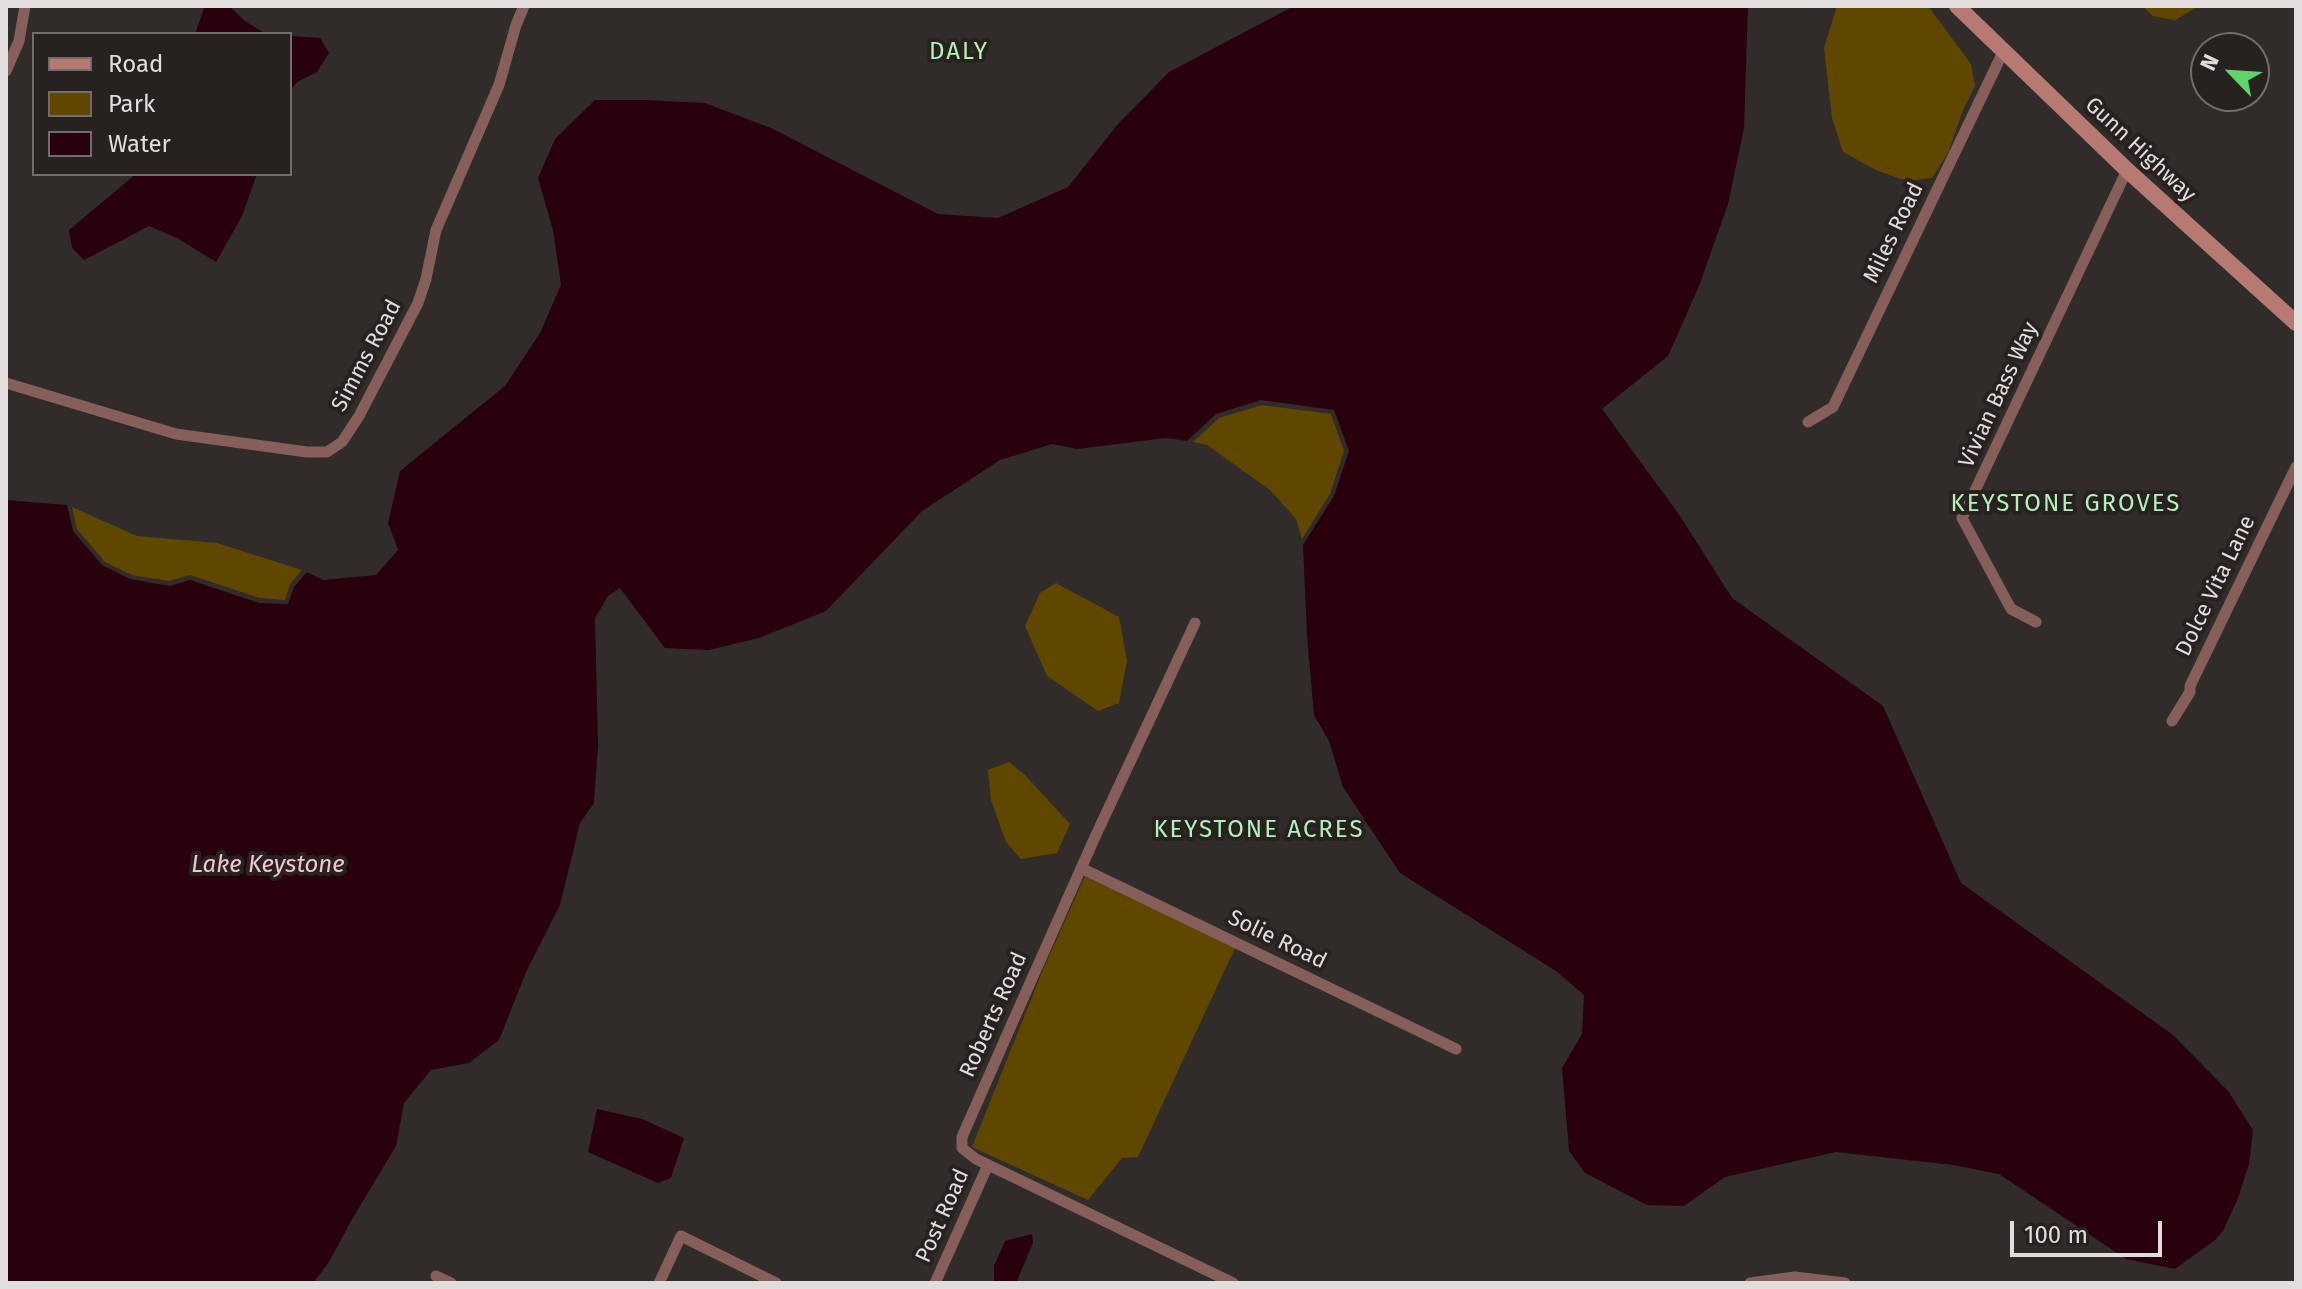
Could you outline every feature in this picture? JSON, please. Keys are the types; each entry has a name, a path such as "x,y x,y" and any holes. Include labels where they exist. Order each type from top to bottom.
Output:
{"main road":[{"name":"Gunn Highway","path":"1957,6 2127,170 2296,323"}],"street":[{"path":"6,71 19,41 25,6"},
{"name":"Simms Road","path":"6,383 176,434 307,452 327,452 342,442 359,416 418,303 436,230 499,85 524,6"},
{"name":"Miles Road","path":"1808,422 1833,407 2004,50"},
{"name":"Vivian Bass Way","path":"2036,622 2011,609 1962,518 2127,170"},
{"name":"Dolce Vita Lane","path":"2172,721 2190,692 2190,686 2296,467"},
{"name":"Roberts Road","path":"1195,623 1081,868 962,1137 962,1148 968,1155 988,1165 1233,1283"},
{"name":"Solie Road","path":"1081,868 1456,1049"},
{"name":"Post Road","path":"935,1283 988,1165"},
{"path":"659,1283 681,1236 776,1283"},
{"path":"436,1276 451,1283"},
{"path":"1750,1283 1795,1277 1845,1283"}],"green space":[{"path":"1837,6 1928,6 1971,64 1975,86 1948,153 1932,178 1907,181 1878,171 1843,152 1832,118 1824,48"},
{"path":"2142,6 2199,6 2175,20 2153,16"},
{"path":"1262,405 1331,414 1344,451 1330,494 1302,539 1296,519 1270,490 1207,445 1193,442 1219,418"},
{"path":"72,507 137,536 217,543 302,570 290,584 285,600 260,598 190,575 169,581 132,575 105,562 77,529"},
{"path":"1056,583 1119,617 1127,661 1119,703 1098,711 1047,676 1025,626 1040,593"},
{"path":"1009,762 1070,824 1057,853 1021,859 1006,842 991,800 988,770"},
{"path":"1085,876 1235,948 1138,1157 1122,1158 1088,1200 972,1147 1042,972"}],"water":[{"path":"205,6 229,6 263,32 196,32"},
{"name":"Lake Keystone","path":"1294,6 1748,6 1744,128 1728,204 1699,286 1668,356 1602,409 1680,516 1732,598 1883,706 1961,883 2173,1035 2228,1091 2253,1130 2249,1164 2238,1198 2223,1231 2215,1240 2175,1269 2126,1259 1999,1174 1953,1165 1836,1152 1725,1177 1684,1206 1647,1205 1585,1173 1569,1151 1562,1068 1582,1034 1584,995 1556,971 1400,873 1343,787 1329,741 1314,715 1303,545 1334,496 1349,451 1334,410 1261,400 1216,414 1187,441 1166,438 1077,449 1052,444 1000,460 922,511 826,611 759,638 709,650 665,648 620,588 608,596 595,618 598,745 594,803 580,823 560,905 526,972 499,1040 469,1063 431,1070 404,1103 396,1146 329,1262 313,1283 6,1283 6,500 67,505 73,531 102,565 130,579 170,586 190,580 259,603 288,604 294,587 307,572 323,580 376,575 398,550 388,523 400,471 505,386 540,333 561,285 553,230 538,178 555,139 595,100 705,103 771,128 938,214 998,218 1068,187 1118,124 1169,72"},
{"path":"292,36 320,38 329,53 317,72 297,82 292,88"},
{"path":"134,176 256,176 242,216 216,262 177,238 149,226 84,260 72,248 69,230"},
{"path":"597,1109 642,1119 684,1138 671,1178 658,1183 588,1152"},
{"path":"1032,1234 1033,1243 1016,1283 994,1283 994,1266 1005,1241"}],"district":[{"name":"DALY","path":"959,52"},
{"name":"KEYSTONE GROVES","path":"2066,504"},
{"name":"KEYSTONE ACRES","path":"1259,830"}]}
